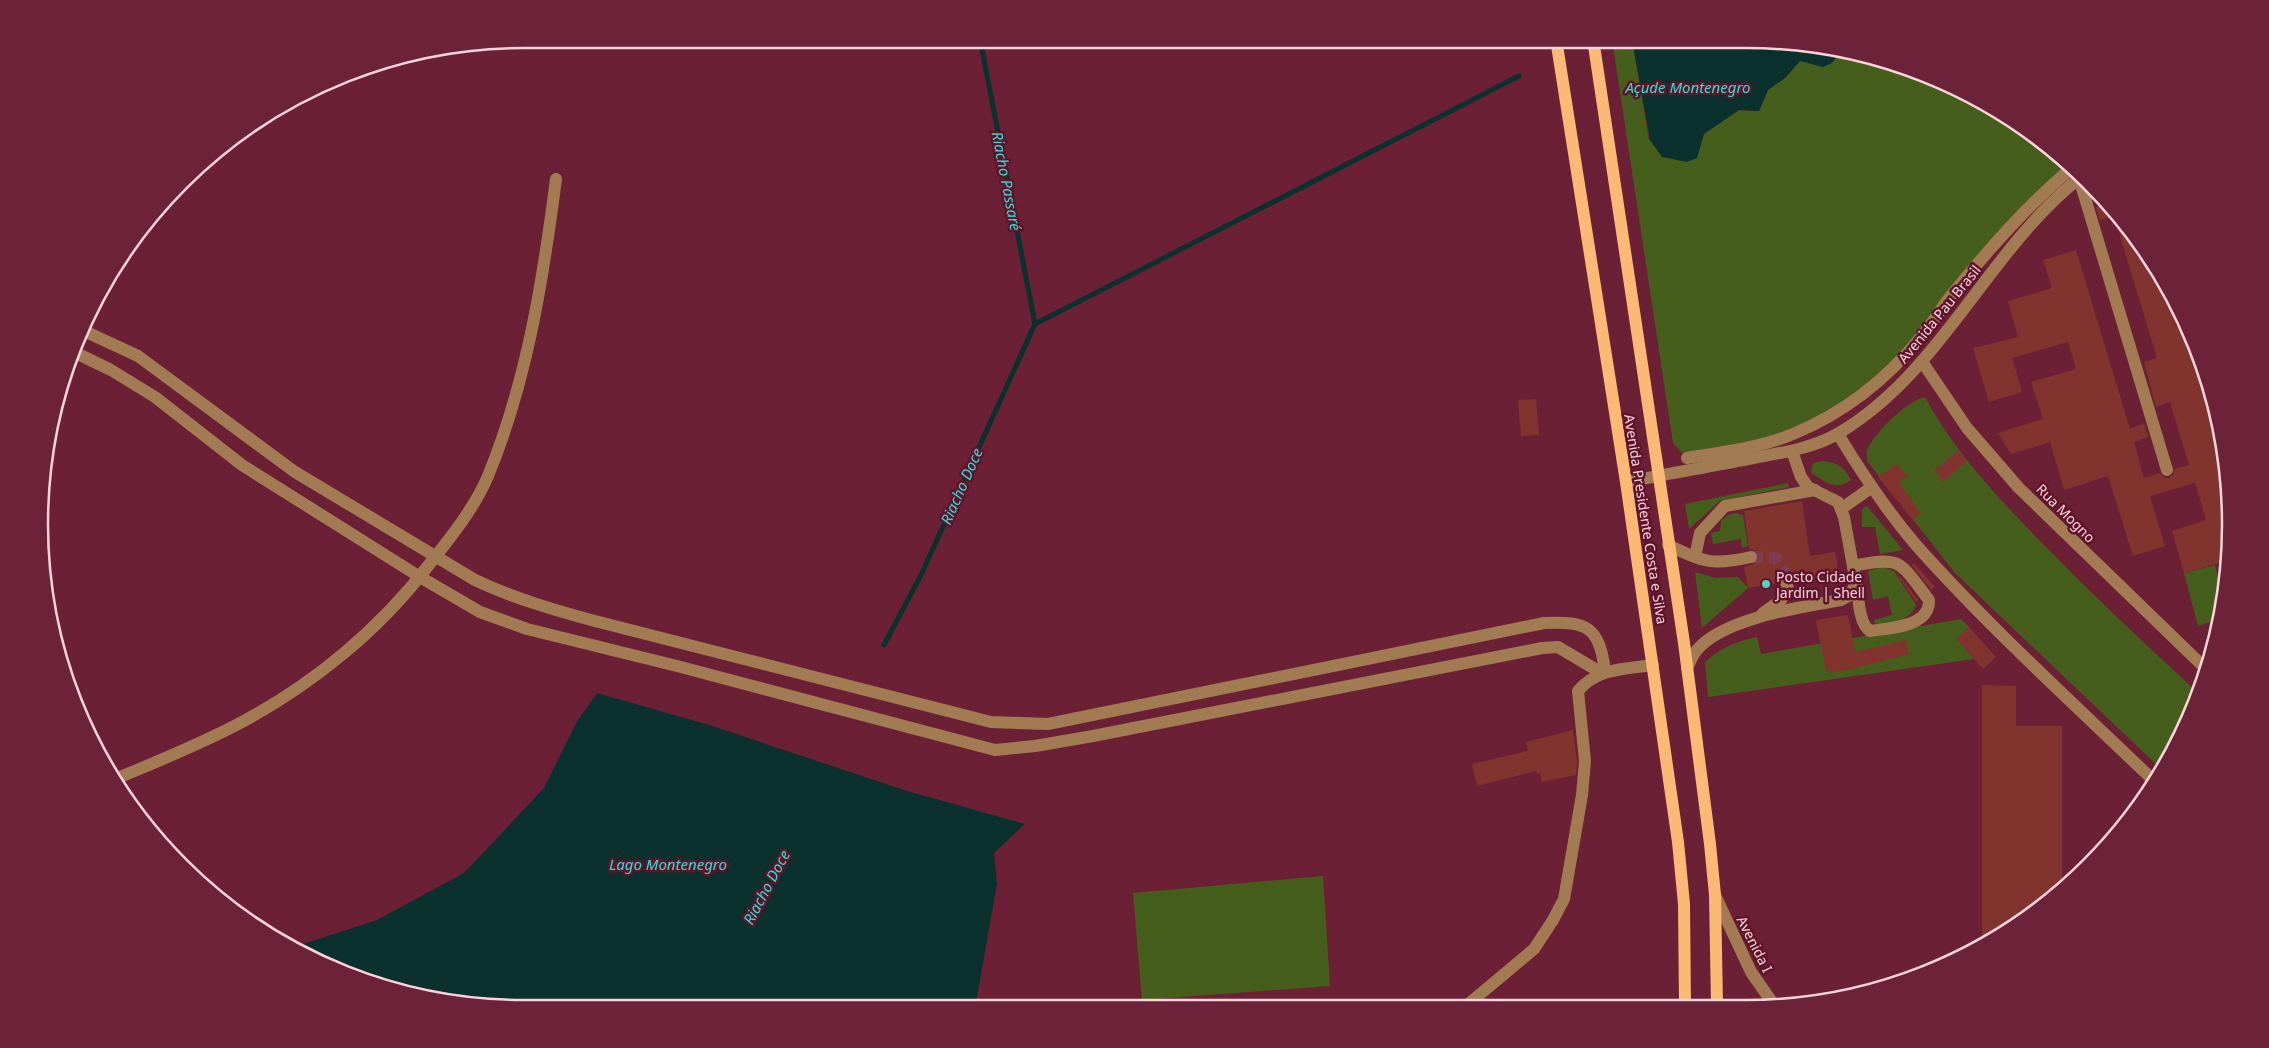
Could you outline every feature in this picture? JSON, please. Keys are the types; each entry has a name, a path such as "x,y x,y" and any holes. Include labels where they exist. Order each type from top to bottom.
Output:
{"main road":[{"name":"Avenida Presidente Costa e Silva","path":"1557,48 1626,482 1679,851 1684,904 1685,1000"},
{"name":"Avenida Presidente Costa e Silva","path":"1594,48 1687,668 1710,844 1714,895 1717,1000"}],"street":[{"path":"1686,458 1760,444 1792,434 1873,388 1921,337 1950,298 2023,214 2072,178"},
{"path":"120,777 242,722 302,685 355,644 411,590 456,531 487,477 521,377 543,280 556,179"},
{"name":"Avenida Pau Brasil","path":"1626,482 1792,450 1838,434 1868,412 1923,363 2023,232 2073,179"},
{"path":"2082,187 2167,470"},
{"path":"88,333 138,356 295,472 475,580 531,603 992,722 1048,724 1544,623 1582,625 1595,635 1601,645 1605,672"},
{"path":"79,355 111,370 155,397 242,465 420,577 480,612 527,629 763,688 995,750 1035,746 1093,736 1542,648 1558,647 1585,664 1605,672"},
{"name":"Rua Mogno","path":"1923,363 1967,428 2018,487 2200,664"},
{"path":"1838,434 1872,487 1915,544 1960,592 2149,776"},
{"path":"1792,450 1801,478 1808,487 1838,502 1865,628 1870,631 1904,625 1925,616 1929,607 1929,600 1900,564 1882,560 1853,566"},
{"path":"1841,510 1872,487"},
{"path":"1695,557 1700,533 1725,506 1815,490"},
{"path":"1668,545 1695,557 1716,563 1750,557"},
{"path":"1687,668 1697,650 1718,634 1761,615 1781,600 1788,589 1786,582"},
{"path":"1761,615 1841,600 1850,595 1856,583"},
{"path":"1473,1000 1534,949 1554,920 1564,899 1582,795 1585,761 1578,690 1588,679 1605,672 1653,665"},
{"name":"Avenida I","path":"1714,895 1751,972 1770,999"}],"green space":[{"path":"1613,48 1634,48 1649,140 1703,134 1739,110 1759,111 1768,90 1785,78 1800,60 1826,55 1898,73 1956,97 2010,128 2067,173 2023,215 1894,368 1792,434 1687,458 1673,443"},
{"path":"1925,397 1964,457 2011,511 2101,602 2192,687 2172,735 2156,765 1955,573 1867,461 1867,450 1877,435 1892,418 1918,399"},
{"path":"1822,461 1840,466 1851,480 1835,485 1821,479 1811,472 1813,463"},
{"path":"1788,483 1789,487 1720,501 1689,529 1685,504"},
{"path":"1867,506 1903,550 1880,554 1875,527 1862,527 1862,509"},
{"path":"1735,513 1743,515 1748,546 1742,548 1741,539 1713,544 1711,533 1720,531 1721,521 1728,515"},
{"path":"2215,565 2218,576 2211,621 2198,626 2184,573"},
{"path":"1883,567 1894,571 1916,605 1910,615 1905,618 1875,626 1874,620 1892,615 1888,596 1873,600 1868,571"},
{"path":"1695,572 1716,578 1738,577 1748,588 1702,628"},
{"path":"1961,619 1969,627 1957,639 1974,659 1708,697 1705,662 1723,649 1743,641 1757,637 1761,654"},
{"path":"1323,876 1330,986 1142,1000 1133,893"}],"water":[{"name":"Açude Montenegro","path":"1634,48 1776,49 1837,57 1832,63 1823,67 1800,61 1785,78 1768,90 1759,111 1739,110 1704,134 1697,158 1687,162 1662,157 1650,140"},
{"name":"Lago Montenegro","path":"597,693 709,725 907,791 1025,824 994,853 997,884 976,1000 493,999 431,991 401,984 342,964 301,945 377,920 464,873 544,788 576,723"}],"building":[{"path":"2099,206 2109,217 2100,220 2096,207"},
{"path":"2117,227 2141,259 2172,313 2196,371 2212,431 2217,462 2222,524 2219,563 2184,573 2172,531 2206,520 2195,483 2150,496 2165,546 2133,556 2108,476 2064,490 2050,442 2011,454 1998,433 2043,419 2031,382 2076,369 2068,342 2012,358 2022,392 1989,402 1973,348 2018,337 2008,301 2052,288 2043,260 2076,250 2130,429 2144,423 2148,437 2134,442 2144,478 2160,473 2165,478 2169,478 2173,475 2175,469 2189,465 2170,402 2156,407 2144,362 2157,358"},
{"path":"1536,399 1539,435 1521,436 1518,400"},
{"path":"1959,450 1967,461 1943,482 1934,470"},
{"path":"1897,464 1907,476 1899,482 1921,514 1913,520 1878,477"},
{"path":"1802,501 1810,556 1835,552 1839,574 1794,581 1791,576 1784,574 1780,577 1778,583 1748,588 1744,567 1756,563 1759,556 1757,551 1749,549 1744,511"},
{"path":"1914,563 1935,587 1931,590 1912,565"},
{"path":"1899,577 1918,600 1916,602"},
{"path":"1848,615 1855,652 1906,640 1909,654 1848,670 1826,672 1816,620"},
{"path":"1969,627 1996,657 1983,669 1957,639"},
{"path":"1982,685 2016,686 2016,726 2062,726 2062,879 2035,902 1982,938"},
{"path":"1573,730 1577,761 1576,775 1542,782 1540,773 1537,774 1536,771 1477,786 1472,764 1528,751 1526,742"}],"waterway":[{"name":"Riacho Passaré","path":"982,48 1035,324"},
{"path":"1035,324 1519,76"},
{"name":"Riacho Doce","path":"884,645 921,575 1035,324"}],"tunnel":[{"path":"1751,557 1776,558 1784,570 1786,582"}],"place":[{"name":"Posto Cidade Jardim | Shell","path":"1766,584"}]}
